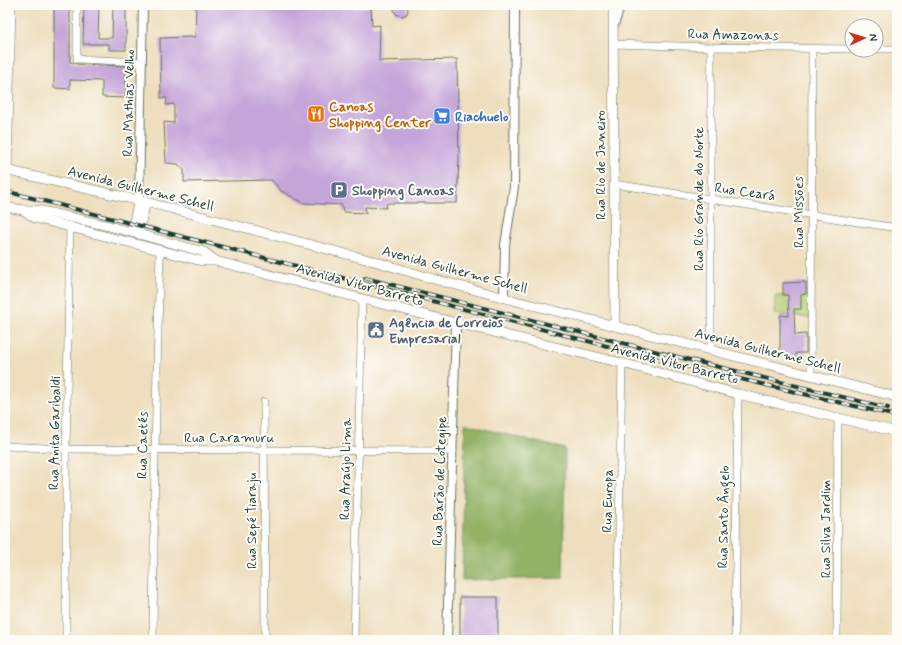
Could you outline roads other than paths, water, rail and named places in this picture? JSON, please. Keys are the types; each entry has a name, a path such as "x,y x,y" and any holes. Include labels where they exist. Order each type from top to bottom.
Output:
{"main road":[{"path":"613,5 613,28"},
{"name":"Rua Rio de Janeiro","path":"613,28 615,326"},
{"name":"Avenida Guilherme Schell","path":"7,170 142,201 376,262 504,298 897,397"},
{"path":"135,233 142,201"},
{"name":"Avenida Vitor Barreto","path":"5,207 23,210 35,218 202,261 216,261 738,394 897,432"},
{"path":"23,210 37,210 135,233 204,252 216,261"}],"street":[{"path":"7,170 12,5"},
{"path":"77,5 77,59 142,62"},
{"name":"Rua Mathias Velho","path":"142,201 143,5"},
{"path":"504,298 505,245 514,187 514,5"},
{"name":"Rua Rio de Janeiro","path":"613,28 622,5"},
{"name":"Rua Amazonas","path":"613,44 844,49"},
{"name":"Rua Rio Grande do Norte","path":"711,47 711,351"},
{"name":"Rua Missões","path":"812,49 812,376"},
{"path":"884,49 897,49"},
{"name":"Rua Ceará","path":"614,184 897,228"},
{"name":"Rua Anita Garibaldi","path":"66,640 66,449 70,226"},
{"name":"Rua Caetés","path":"153,640 155,450 160,250"},
{"name":"Rua Araújo Lima","path":"354,640 362,299"},
{"name":"Rua Barão de Cotegipe","path":"447,640 456,323"},
{"name":"Rua Europa","path":"617,640 622,364"},
{"name":"Rua Santo Ângelo","path":"735,640 738,394"},
{"name":"Rua Sepé Tiaraju","path":"264,402 265,640"},
{"name":"Rua Silva Jardim","path":"837,640 838,418"},
{"name":"Rua Caramuru","path":"5,446 66,449 155,450 452,451"}],"railway":[{"path":"5,191 677,364 897,416"},
{"path":"365,278 888,408"}],"place":[{"name":"Canoas Shopping Center","path":"316,114"},
{"name":"Riachuelo","path":"442,116"},
{"name":"Shopping Canoas","path":"339,190"},
{"name":"Agência de Correios Empresarial","path":"376,330"}]}
